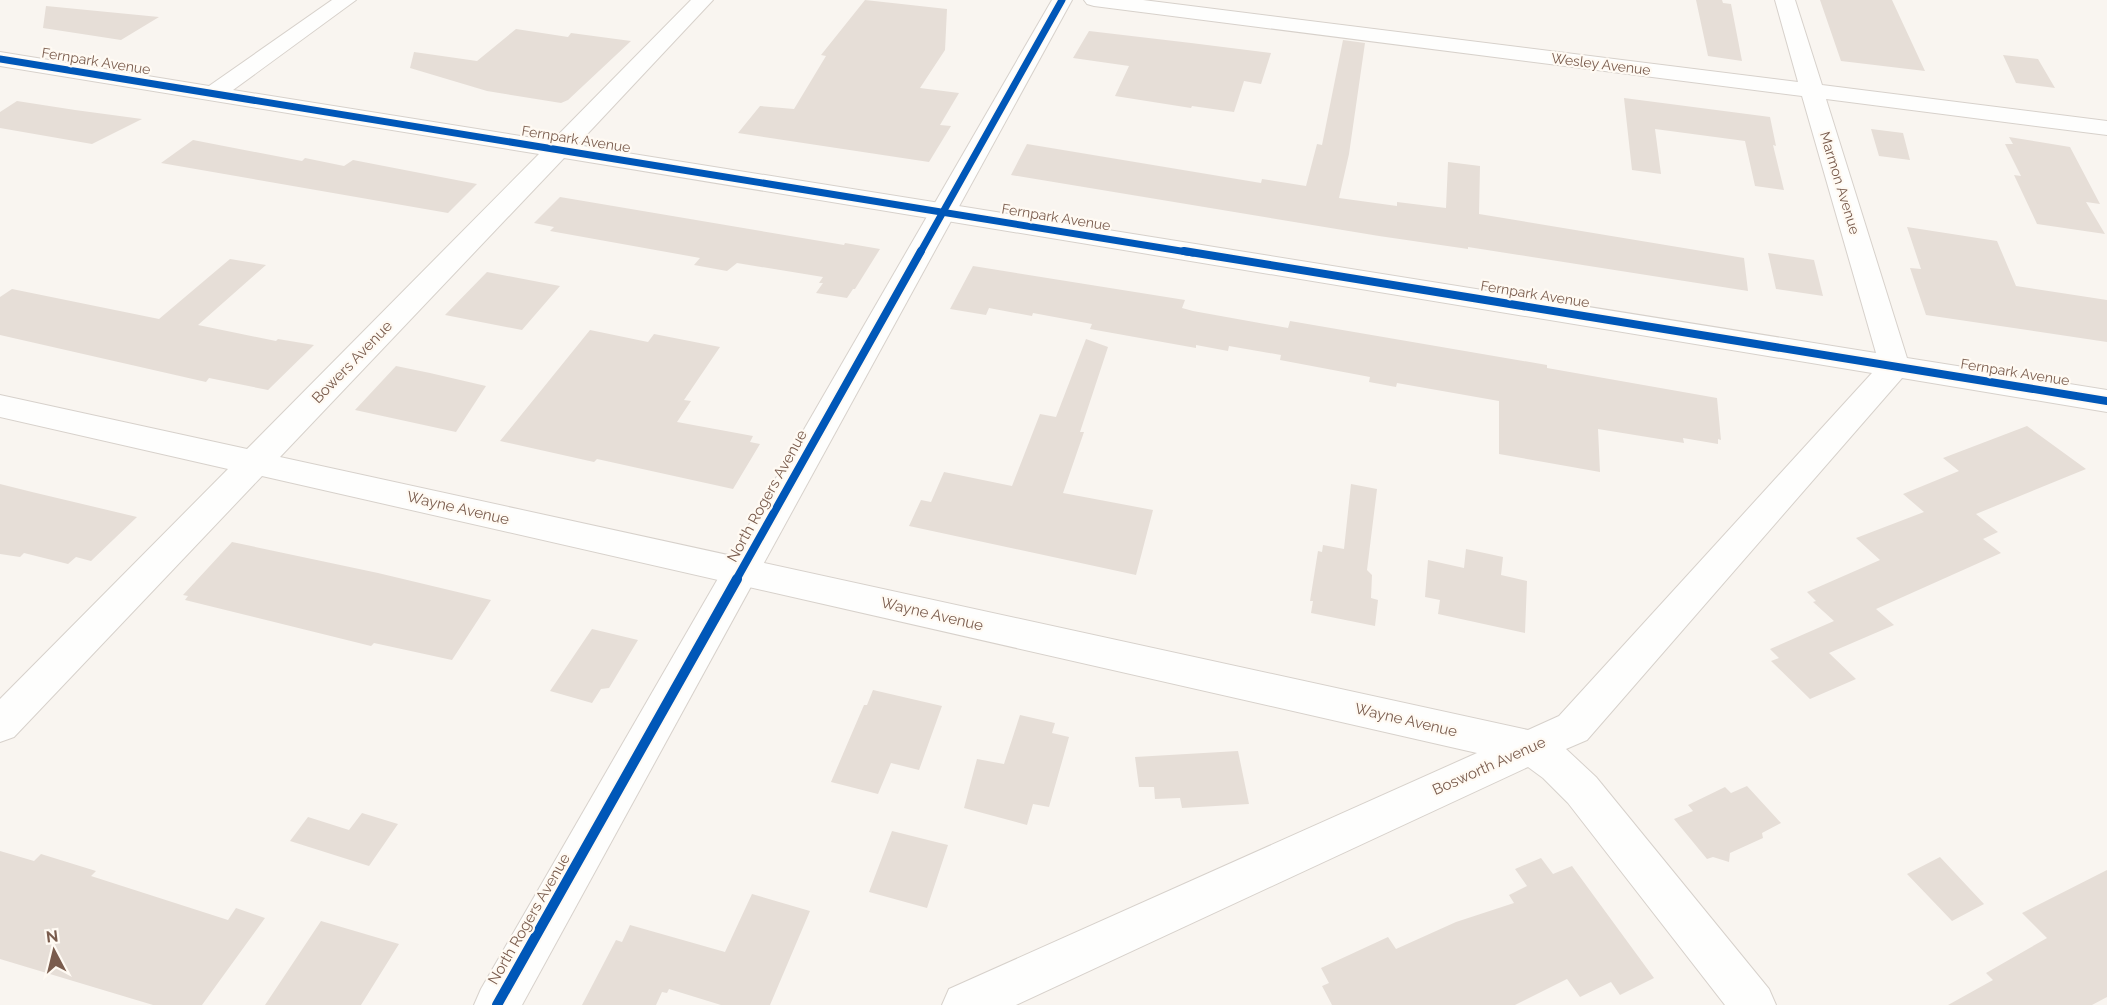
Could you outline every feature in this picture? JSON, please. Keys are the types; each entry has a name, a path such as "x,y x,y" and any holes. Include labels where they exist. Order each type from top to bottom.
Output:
{"street":[{"path":"214,93 346,0"},
{"name":"Bowers Avenue","path":"0,725 703,0"},
{"name":"North Rogers Avenue","path":"497,1005 1062,0"},
{"name":"Wesley Avenue","path":"1095,0 2107,128"},
{"name":"Marmon Avenue","path":"1785,0 1895,367"},
{"name":"Fernpark Avenue","path":"0,59 2107,401"},
{"name":"Bosworth Avenue","path":"965,1005 1573,728 1895,367"},
{"name":"Wayne Avenue","path":"0,405 1531,747 1557,765 1582,790 1753,1005"}],"building":[{"path":"865,0 947,9 945,50 920,88 959,93 940,125 951,126 929,162 738,133 760,106 794,109 826,56 821,55"},
{"path":"1696,0 1722,0 1723,3 1731,4 1742,61 1708,56"},
{"path":"1820,0 1892,0 1925,71 1841,61"},
{"path":"46,6 159,17 121,40 43,28"},
{"path":"516,29 568,37 571,33 631,41 568,100 561,103 487,91 410,68 414,52 477,61"},
{"path":"1089,31 1271,53 1261,84 1244,81 1234,112 1192,106 1191,108 1115,96 1129,66 1073,58"},
{"path":"1343,40 1365,43 1349,154 1339,198 1397,206 1397,202 1446,208 1448,162 1480,166 1479,214 1744,258 1748,291 1468,247 1468,249 1379,236 1011,175 1027,144 1261,183 1262,179 1306,186 1317,144 1322,145"},
{"path":"2003,55 2038,59 2055,88 2016,83"},
{"path":"1624,98 1770,117 1776,146 1773,145 1784,190 1755,186 1745,141 1655,129 1661,174 1632,170"},
{"path":"17,101 142,119 92,144 0,128 0,112"},
{"path":"1871,129 1903,133 1910,160 1879,156"},
{"path":"2009,137 2070,147 2100,204 2086,202 2105,234 2037,224 2014,175 2021,176 2005,144 2013,144"},
{"path":"193,140 302,161 305,158 344,166 353,160 477,184 448,213 161,163"},
{"path":"560,197 844,245 845,243 880,249 847,298 816,293 823,283 819,283 823,277 737,263 727,271 694,265 700,258 550,231 554,227 534,223"},
{"path":"1907,227 1997,241 2016,286 2107,300 2107,342 1926,315 1910,268 1921,269"},
{"path":"1768,253 1814,260 1823,296 1776,289"},
{"path":"230,259 266,265 198,325 276,341 278,339 314,345 268,390 209,378 206,382 0,335 0,297 12,289 159,319"},
{"path":"973,266 1185,300 1182,308 1288,328 1290,321 1547,365 1547,368 1717,398 1721,440 1718,439 1718,444 1683,438 1684,443 1598,429 1600,472 1499,454 1499,401 1397,383 1396,387 1369,382 1370,377 1280,360 1281,355 1229,346 1228,351 1196,345 1196,348 1090,329 1092,324 1033,313 1032,316 989,308 986,315 950,309"},
{"path":"487,272 560,286 522,330 445,315"},
{"path":"590,330 648,342 654,334 720,347 684,400 691,401 677,422 753,436 750,442 760,444 733,489 597,459 594,462 500,441"},
{"path":"1086,339 1108,347 1080,432 1084,432 1063,493 1153,510 1136,575 909,526 921,500 931,502 944,472 1012,486 1040,414 1056,417"},
{"path":"396,366 486,386 456,432 355,410"},
{"path":"2027,426 2086,469 1976,514 1998,532 1983,539 2001,553 1876,609 1894,625 1829,653 1856,679 1810,699 1771,661 1779,658 1770,649 1834,621 1813,602 1816,601 1807,592 1880,560 1856,538 1924,512 1903,494 1959,471 1943,458"},
{"path":"0,484 137,517 91,561 76,557 68,564 24,553 20,557 0,554"},
{"path":"1351,484 1377,489 1367,570 1372,575 1371,598 1378,600 1375,626 1311,613 1313,601 1310,601 1318,551 1322,552 1323,545 1344,549"},
{"path":"232,542 491,600 452,660 374,643 371,646 185,600 188,596 183,595"},
{"path":"1466,549 1503,557 1501,575 1527,581 1525,633 1438,614 1440,600 1425,597 1428,560 1464,568"},
{"path":"592,629 638,640 609,688 601,689 592,703 550,691"},
{"path":"873,690 942,706 919,770 891,763 878,794 831,782 864,705 867,705"},
{"path":"1020,715 1055,723 1052,733 1069,737 1049,807 1033,804 1027,825 964,808 977,759 1004,764"},
{"path":"1238,751 1249,804 1182,808 1180,798 1155,799 1154,787 1139,787 1135,757"},
{"path":"1747,786 1781,823 1762,833 1763,838 1730,853 1729,862 1713,857 1707,859 1674,819 1693,811 1688,805 1725,787 1731,793"},
{"path":"362,813 398,824 369,866 290,841 308,817 349,830"},
{"path":"892,831 948,845 927,908 869,892"},
{"path":"0,851 34,861 41,854 96,871 91,876 228,920 236,908 265,918 202,1005 153,1005 0,959"},
{"path":"1940,857 1984,904 1952,921 1907,874"},
{"path":"1541,858 1553,874 1572,866 1654,978 1620,995 1611,982 1580,997 1567,979 1515,1005 1332,1005 1322,986 1329,983 1321,968 1388,937 1396,949 1456,922 1514,903 1509,895 1527,886 1515,869"},
{"path":"2107,870 2107,997 2092,1005 1948,1005 1993,980 1986,973 2047,938 2022,913"},
{"path":"752,894 810,911 770,1005 721,1005 669,989 667,993 662,992 656,1005 582,1005 616,940 622,942 630,925 725,952"},
{"path":"321,921 399,944 361,1005 265,1005"}],"cycle path":[{"path":"497,1005 1062,0"},
{"path":"0,59 2107,401"}]}
